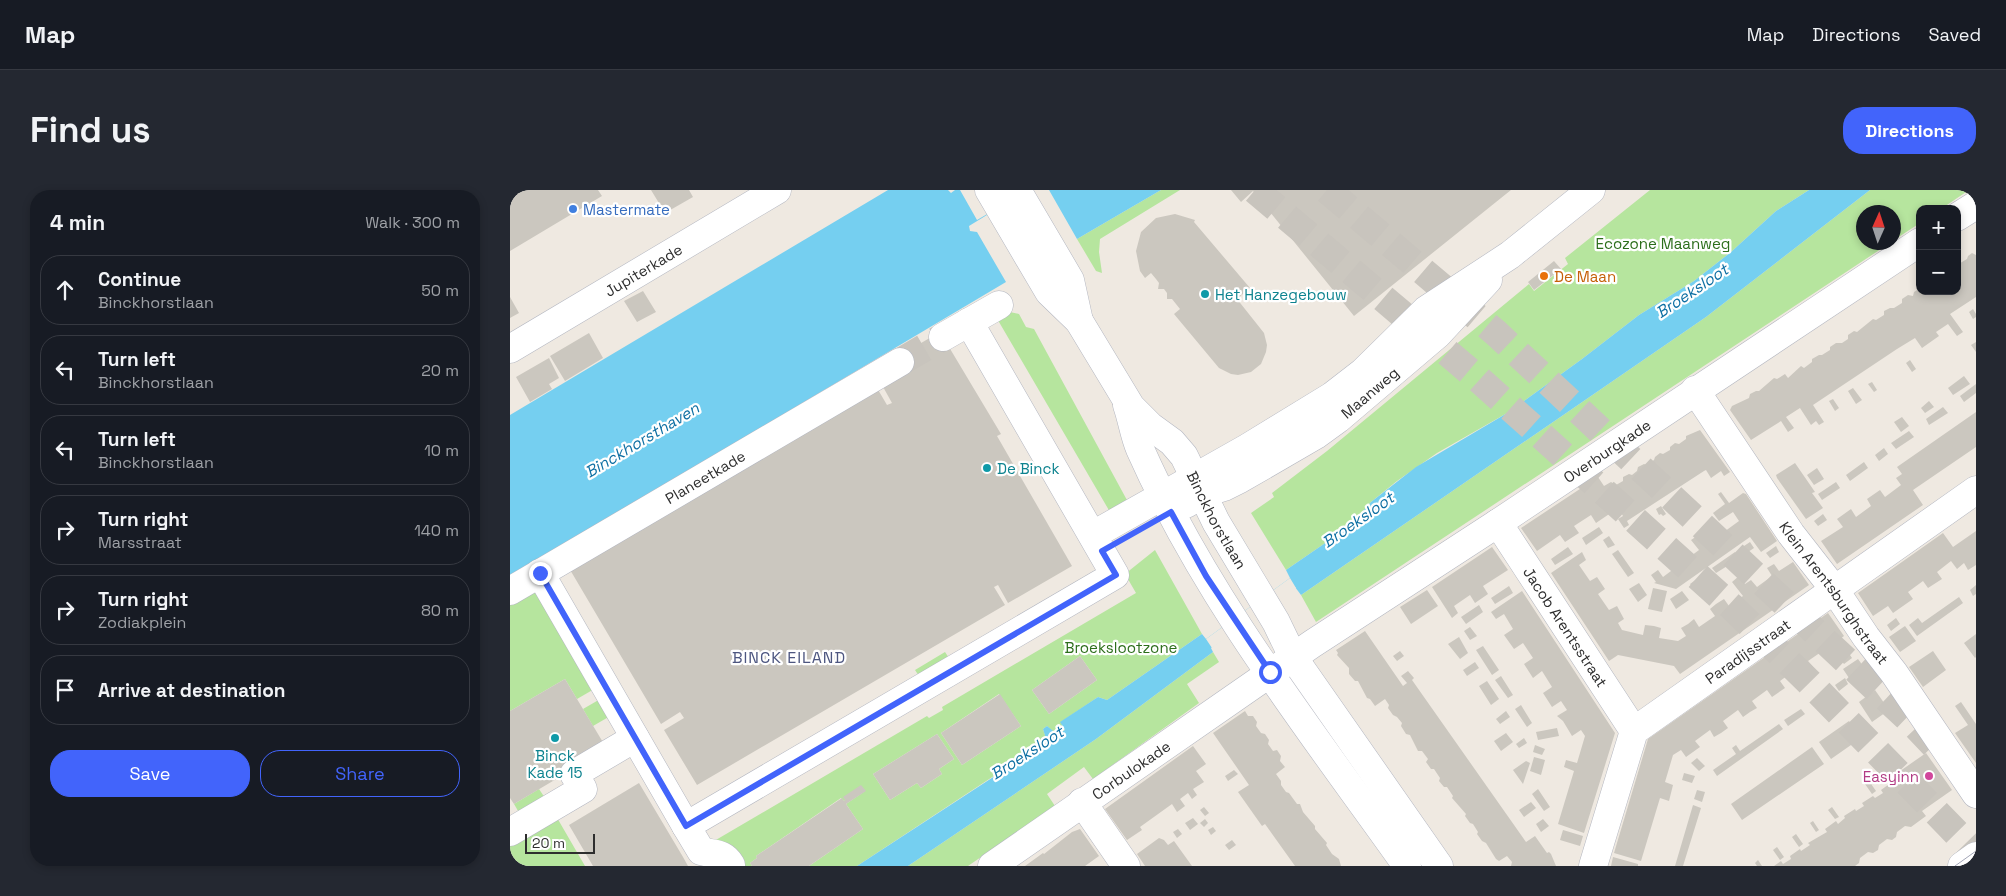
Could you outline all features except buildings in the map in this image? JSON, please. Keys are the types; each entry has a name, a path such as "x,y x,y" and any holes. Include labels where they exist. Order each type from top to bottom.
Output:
{"street":[{"name":"Jupiterkade","path":"510,349 777,190"},
{"name":"Maanweg","path":"1167,504 1199,486 1224,487 1308,440 1338,420 1438,334 1510,255 1591,190"},
{"name":"Binckhorstlaan","path":"1006,196 1048,292 1079,321 1123,397 1140,447 1167,504 1206,576 1270,672 1407,866"},
{"path":"1961,214 1976,205"},
{"name":"Overburgkade","path":"1293,657 1916,245"},
{"path":"943,337 973,329 1000,305"},
{"path":"691,823 1116,575 973,329"},
{"name":"Planeetkade","path":"510,591 900,362"},
{"name":"Klein Arentsburghstraat","path":"1695,390 1791,534 1834,588 1976,794"},
{"name":"Binckhorstlaan","path":"1123,397 1144,420 1175,445 1187,461 1216,522 1265,603 1293,657 1439,866"},
{"name":"Paradijsstraat","path":"1634,731 1834,588 1976,490"},
{"path":"1097,543 1167,504"},
{"name":"Jacob Arentsstraat","path":"1498,523 1634,731"},
{"path":"540,573 635,738 691,823 702,851 723,855 731,865"},
{"path":"1270,672 1293,657"},
{"name":"Corbulokade","path":"992,866 1270,672"},
{"path":"1593,866 1634,731"},
{"path":"510,832 583,789 574,774 635,738"},
{"path":"1082,802 1126,866"}],"green space":[{"path":"1161,190 1180,190 1100,239 1099,252 1102,273 1096,271 1077,239"},
{"name":"Ecozone Maanweg","path":"1650,190 1809,190 1776,211 1731,252 1694,281 1639,315 1509,412 1437,453 1397,481 1371,502 1350,526 1286,570 1251,513 1274,497 1272,493 1327,451 1529,284 1534,291 1568,264 1565,258"},
{"path":"1870,190 1969,190 1947,205 1916,205 1916,226 1901,235 1901,205 1856,205 1856,250 1879,250 1316,622 1301,595 1706,317"},
{"path":"1005,311 1019,314 1026,327 1034,329 1128,502 1110,512 999,322 997,316"},
{"name":"Broekslootzone","path":"1155,550 1202,634 1107,700 1098,697 1061,722 1065,730 1057,735 1047,726 1043,729 1047,741 857,866 809,866 863,829 846,804 865,791 844,801 841,798 756,856 757,858 750,863 752,866 730,866 709,844 927,716 929,718 943,710 942,707 1136,593 1125,574","holes":["1080,656 1097,680 1049,714 1032,690","999,694 1021,726 962,765 941,733","937,734 954,759 939,769 942,774 921,788 917,783 890,800 873,774"]},
{"path":"537,589 596,688 577,699 565,679 510,711 510,605"},
{"path":"945,652 949,658 919,676 915,670"},
{"path":"1213,652 1219,662 1187,684 1199,703 1093,779 1084,767 1047,794 1055,806 968,866 908,866 1096,739"},
{"path":"602,698 612,715 593,726 583,709"},
{"path":"539,789 547,801 521,816 514,804"},
{"path":"556,816 585,866 510,866 510,845"}],"water":[{"name":"Binckhorsthaven","path":"888,190 948,190 951,193 955,190 1028,190 969,226 970,231 977,232 1006,282 510,577 510,415"},
{"path":"1049,190 1161,190 1077,239"},
{"name":"Broeksloot","path":"1809,190 1870,190 1706,317 1301,595 1295,587 1211,648 1213,652 1096,739 908,866 857,866 1047,742 1043,729 1047,726 1057,734 1065,730 1060,722 1098,697 1107,700 1202,634 1206,639 1290,578 1286,570 1350,526 1371,502 1416,467 1509,412 1639,315 1694,281 1731,252 1776,211"}],"pier":[{"path":"960,190 1029,190 977,220"},
{"path":"1290,578 1296,588 1212,648 1206,639"}],"tunnel":[{"path":"1255,190 1474,375 1733,608 1809,682 1976,853"},
{"path":"1327,190 1496,333 1915,725 1934,745"},
{"path":"900,362 943,337"}],"tram line":[{"path":"1955,866 1976,851"}],"place":[{"name":"Mastermate","path":"573,209"},
{"name":"De Maan","path":"1544,276"},
{"name":"Het Hanzegebouw","path":"1205,294"},
{"name":"De Binck","path":"987,468"},
{"name":"Binck Kade 15","path":"555,738"},
{"name":"Easyinn","path":"1929,776"}],"district":[{"name":"BINCK EILAND","path":"789,657"}],"route":[{"path":"540,573 686,826 1116,575 1102,551 1171,512 1206,576 1270,672"}]}
